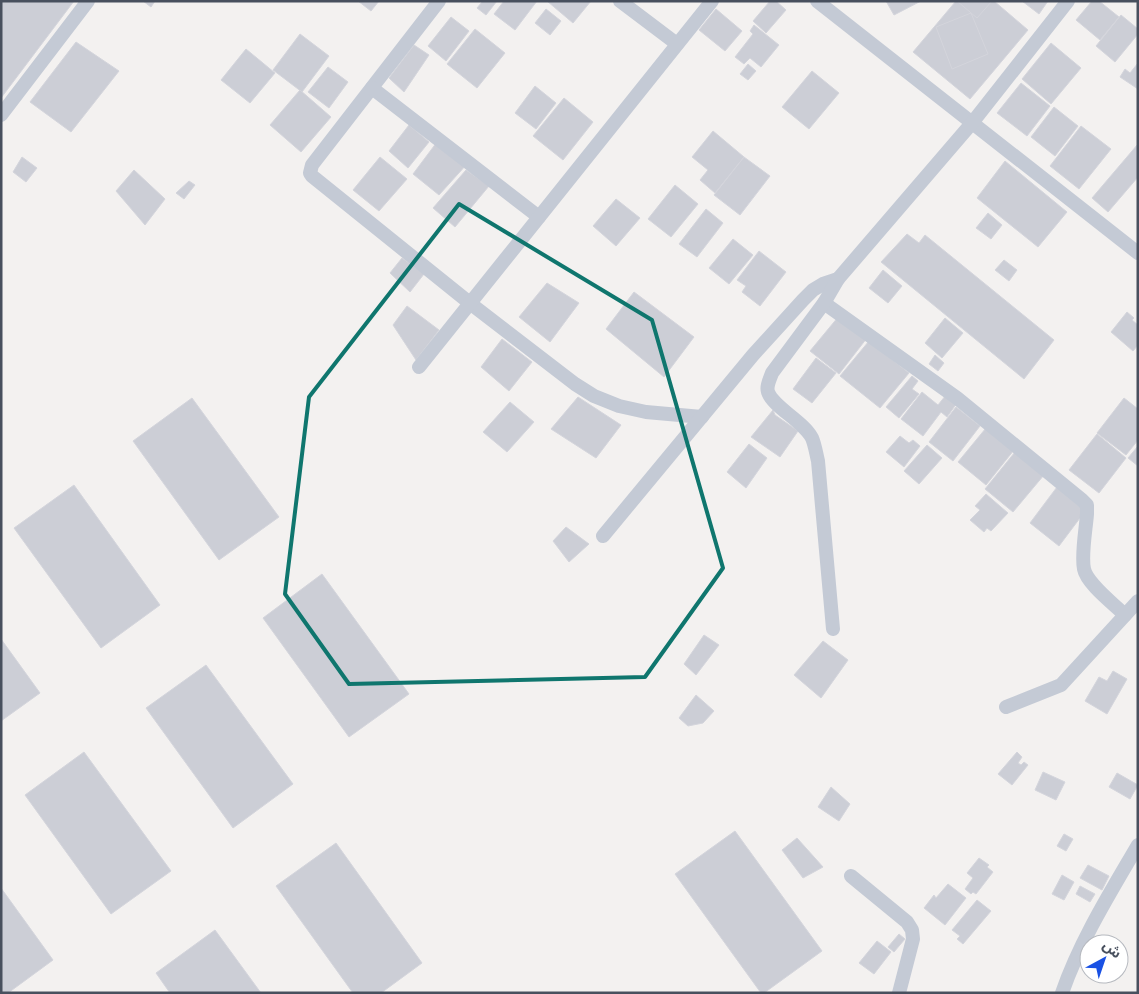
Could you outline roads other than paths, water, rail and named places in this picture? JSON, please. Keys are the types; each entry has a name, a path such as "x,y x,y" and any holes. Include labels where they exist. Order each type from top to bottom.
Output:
{"street":[{"path":"1,115 88,1"},
{"path":"439,1 312,165 310,173 314,179 471,304 575,384 594,396 619,406 646,412 702,417"},
{"path":"620,1 678,44"},
{"path":"419,367 712,1"},
{"path":"817,1 1138,254"},
{"path":"833,629 818,461 812,437 802,425 773,399 768,391 768,382 772,373 824,303 838,279 972,124 1068,1"},
{"path":"372,88 539,217"},
{"path":"603,536 753,355 803,300 818,287 838,279"},
{"path":"824,303 957,398 1087,505 1084,568 1087,577 1125,615"},
{"path":"1006,707 1061,685 1138,601"},
{"path":"1062,993 1070,968 1098,913 1138,845"},
{"path":"851,876 906,922 912,930 913,939 899,993"}]}
